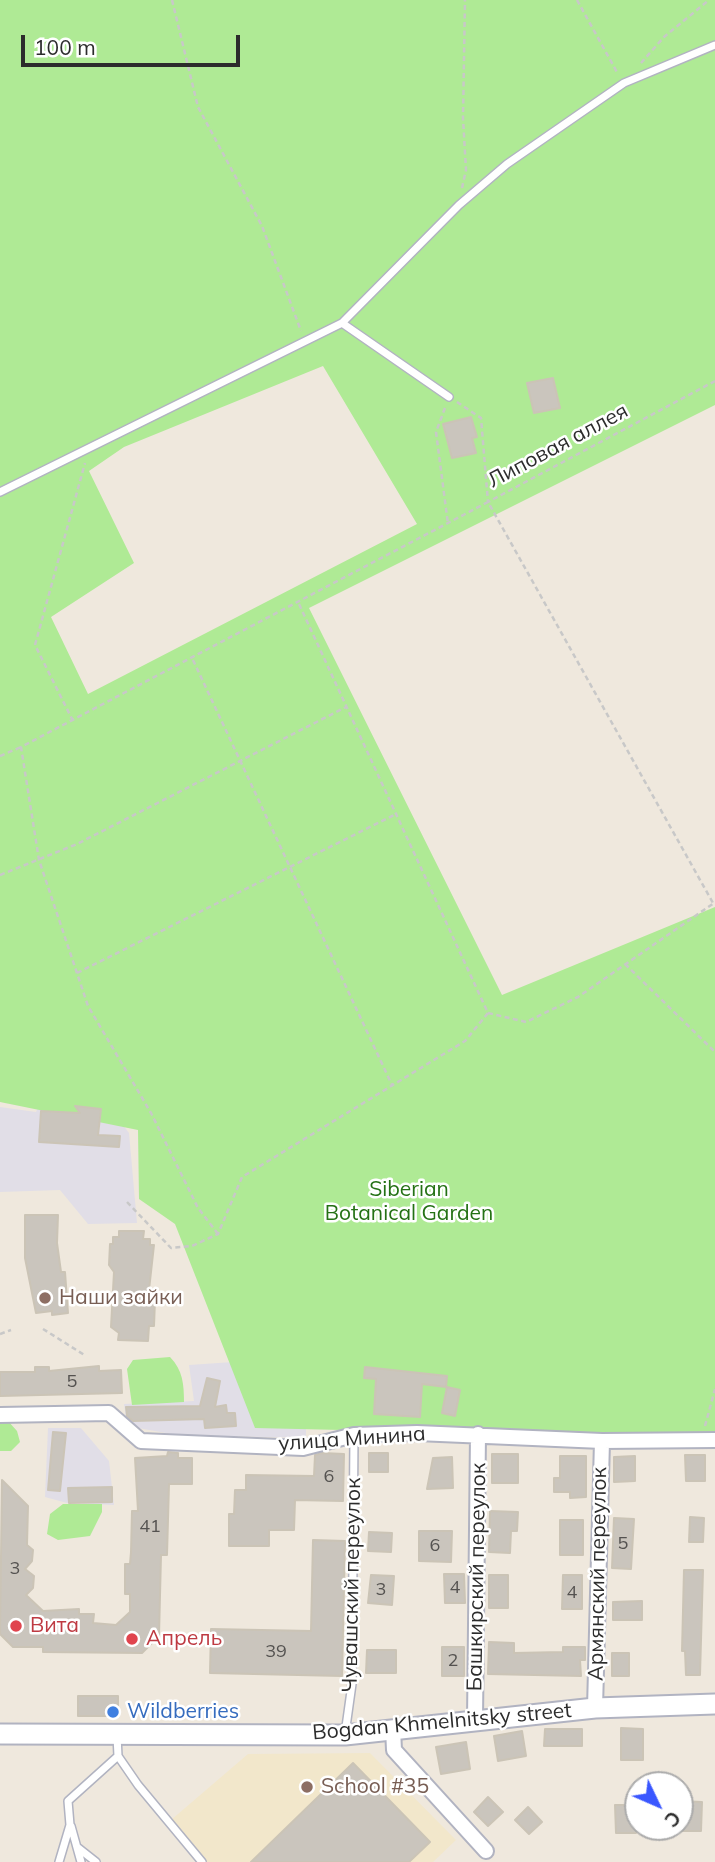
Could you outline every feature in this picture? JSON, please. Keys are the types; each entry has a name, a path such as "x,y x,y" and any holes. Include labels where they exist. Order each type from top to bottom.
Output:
{"street":[{"name":"улица Минина","path":"0,1415 109,1413 141,1441 190,1441 303,1448 354,1434 478,1434 601,1441 709,1440"},
{"name":"Башкирский переулок","path":"475,1720 478,1434"},
{"name":"Армянский переулок","path":"595,1708 601,1441"},
{"name":"Bogdan Khmelnitsky street","path":"0,1734 345,1735 595,1708 715,1704"},
{"path":"394,1729 394,1750 486,1850"}],"lane":[{"path":"0,492 342,323 459,205 507,164 624,83 715,45"},
{"path":"342,323 449,397"},
{"name":"Чувашский переулок","path":"345,1735 352,1684 354,1434"},
{"path":"117,1735 118,1756 138,1785 202,1862"},
{"path":"81,1862 70,1825 68,1801 118,1756"},
{"path":"59,1862 70,1825"},
{"path":"76,1846 96,1862"}],"path":[{"path":"172,0 198,107 262,226 305,342"},
{"path":"459,205 466,170 463,118 465,0"},
{"path":"578,0 624,83 664,37 709,0"},
{"name":"Липовая аллея","path":"449,397 481,418 488,502 715,381"},
{"path":"448,524 436,432 449,397"},
{"path":"73,721 35,645 89,448"},
{"path":"0,756 299,604 488,502 714,903 579,997 526,1022 488,1013"},
{"path":"299,604 488,1013"},
{"path":"193,659 392,1085"},
{"path":"0,875 39,860 346,707"},
{"path":"21,747 39,860 88,1006 151,1113 198,1208 218,1234"},
{"path":"76,973 396,814"},
{"path":"625,963 715,1052"},
{"path":"127,1202 171,1248 192,1246 218,1234 242,1177 465,1041 488,1013"},
{"path":"43,1329 86,1356"},
{"path":"0,1334 11,1330"},
{"path":"709,1440 715,1388"}],"shaded area":[{"path":"73,1059 129,1133 137,1223 88,1224 60,1190 0,1192 0,1107 36,1112 52,1077"},
{"path":"233,1362 306,1412 306,1438 177,1435 127,1426 124,1404 194,1401 189,1365"},
{"path":"48,1428 81,1428 109,1461 114,1505 67,1503 45,1497"},
{"name":"School #35","path":"370,1753 456,1840 433,1862 207,1862 171,1820 248,1754"}],"green space":[{"name":"Siberian Botanical Garden","path":"0,0 715,0 715,405 309,608 502,995 715,907 715,1434 602,1436 255,1428 175,1224 139,1199 138,1130 0,1102","holes":["323,366 417,524 88,694 51,617 134,563 89,471 124,447"]},
{"path":"170,1357 182,1378 184,1402 132,1405 127,1369 133,1360"},
{"path":"8,1421 17,1431 20,1442 11,1451 0,1451 0,1422"},
{"path":"63,1504 102,1504 102,1512 90,1536 58,1540 47,1534 50,1514"}],"building":[{"path":"553,378 560,408 534,413 527,383"},
{"path":"471,417 477,437 472,438 476,453 452,458 443,424"},
{"path":"75,1106 101,1109 98,1135 120,1136 119,1147 39,1142 41,1111 80,1113"},
{"path":"25,1215 58,1215 57,1243 61,1272 65,1272 68,1313 36,1313 25,1258"},
{"path":"119,1231 144,1231 143,1239 150,1239 150,1245 154,1245 148,1299 155,1300 154,1326 149,1326 148,1341 118,1340 119,1333 111,1327 114,1272 109,1265 110,1244 113,1244 113,1237 119,1237"},
{"path":"99,1366 99,1371 121,1370 122,1393 0,1396 0,1372 35,1372 35,1367 49,1367 49,1371"},
{"path":"365,1367 447,1376 446,1387 422,1384 420,1417 374,1414 376,1379 364,1378"},
{"path":"207,1378 220,1381 215,1407 226,1405 227,1413 235,1413 236,1426 205,1428 204,1419 133,1421 127,1416 126,1407 200,1406"},
{"path":"447,1387 460,1390 455,1416 442,1413"},
{"path":"53,1432 66,1433 60,1491 48,1490"},
{"path":"168,1452 178,1453 178,1458 192,1458 192,1484 169,1484 167,1555 161,1555 159,1636 142,1653 43,1652 43,1647 13,1647 0,1634 2,1480 28,1506 27,1545 33,1550 32,1561 25,1569 34,1576 33,1588 26,1595 43,1611 79,1609 79,1614 94,1614 93,1623 116,1625 130,1612 130,1594 125,1594 125,1564 130,1564 132,1511 138,1511 135,1458 167,1456"},
{"path":"369,1453 388,1453 388,1472 369,1472"},
{"path":"344,1454 343,1501 295,1500 294,1530 269,1530 269,1546 229,1546 229,1514 234,1514 235,1490 246,1490 246,1475 314,1476 315,1455"},
{"path":"492,1454 518,1454 518,1483 492,1483"},
{"path":"685,1455 705,1455 705,1481 686,1481"},
{"path":"560,1456 586,1456 586,1497 570,1498 570,1492 554,1492 554,1478 560,1478"},
{"path":"635,1456 635,1481 614,1482 614,1457"},
{"path":"452,1457 453,1488 427,1489 433,1458"},
{"path":"112,1487 112,1502 69,1503 68,1488"},
{"path":"490,1511 518,1512 517,1531 511,1531 510,1553 489,1552"},
{"path":"690,1517 704,1518 703,1542 689,1542"},
{"path":"614,1518 634,1519 631,1569 612,1568"},
{"path":"560,1520 583,1520 583,1555 560,1555"},
{"path":"419,1531 452,1531 451,1562 419,1561"},
{"path":"369,1532 392,1533 391,1552 368,1551"},
{"path":"313,1540 345,1541 342,1676 210,1673 211,1629 311,1631"},
{"path":"684,1570 703,1570 700,1675 686,1675 685,1651 682,1651"},
{"path":"444,1574 464,1574 465,1603 445,1603"},
{"path":"371,1575 394,1576 392,1605 368,1603"},
{"path":"489,1575 508,1575 508,1608 489,1608"},
{"path":"563,1575 582,1575 582,1609 562,1609"},
{"path":"642,1601 642,1620 613,1620 613,1602"},
{"path":"489,1642 514,1643 514,1653 563,1652 563,1647 585,1647 585,1660 580,1660 581,1676 488,1674"},
{"path":"442,1647 464,1647 464,1676 442,1676"},
{"path":"367,1650 396,1650 396,1673 366,1673"},
{"path":"612,1653 629,1653 629,1676 612,1676"},
{"path":"78,1696 118,1696 118,1716 78,1716"},
{"path":"621,1728 643,1729 643,1760 621,1760"},
{"path":"545,1729 582,1729 582,1746 544,1746"},
{"path":"522,1731 526,1756 498,1761 494,1736"},
{"path":"466,1742 470,1769 441,1774 436,1747"},
{"path":"353,1763 430,1842 409,1862 251,1862"},
{"path":"488,1797 503,1812 488,1826 474,1812"},
{"path":"694,1802 702,1802 701,1831 694,1831"},
{"path":"615,1805 624,1805 624,1833 616,1833"},
{"path":"528,1807 542,1822 529,1834 515,1820"}],"place":[{"name":"Наши зайки","path":"45,1298"},
{"name":"Вита","path":"16,1626"},
{"name":"Апрель","path":"132,1639"},
{"name":"Wildberries","path":"113,1712"},
{"name":"School #35","path":"307,1787"}]}
